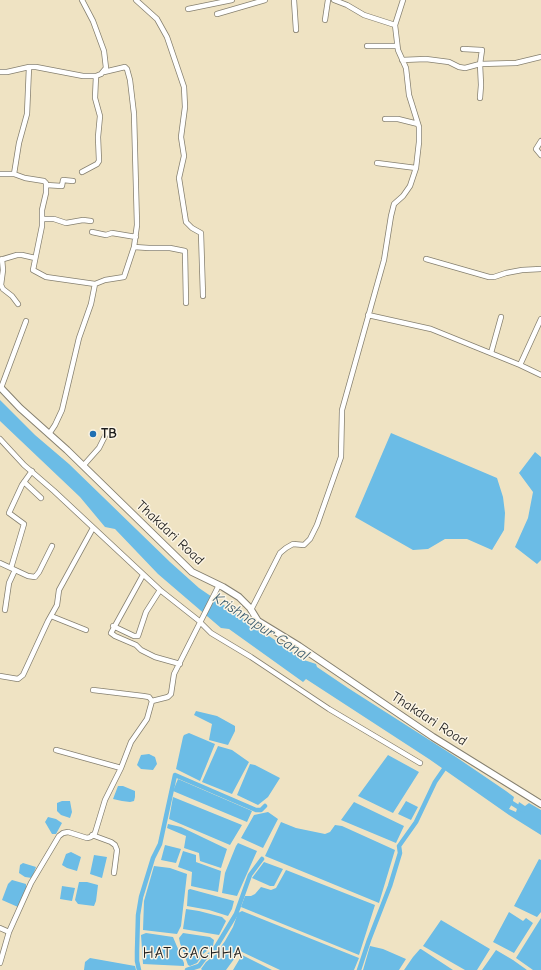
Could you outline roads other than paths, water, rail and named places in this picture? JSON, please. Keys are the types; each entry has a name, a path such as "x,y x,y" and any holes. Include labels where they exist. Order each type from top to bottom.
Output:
{"street":[{"path":"82,0 93,21 104,51 106,68 104,72"},
{"path":"136,0 157,19 167,37 184,88 185,107 181,137 184,156 179,178 186,222 192,228 201,233 203,296"},
{"path":"188,9 232,0"},
{"path":"218,14 265,0"},
{"path":"294,0 296,30"},
{"path":"325,20 328,0"},
{"path":"334,0 347,5 364,15 394,25"},
{"path":"251,610 280,554 293,544 304,545 310,539 317,525 341,457 342,410 384,260 394,204 410,186 416,168 420,142 418,124 409,95 406,68 397,46 394,25 404,0"},
{"path":"366,46 397,46"},
{"path":"463,49 482,49 480,64 482,85 480,98"},
{"path":"402,60 426,59 449,62 465,68 480,64 516,63 541,57"},
{"path":"14,174 19,143 27,114 29,67"},
{"path":"0,72 36,67 83,76 96,76 104,72 125,67 127,69 130,80 134,114 137,225 134,247 124,277 105,280 95,284 46,277 33,270 42,231 46,186 44,181 25,178 14,174 0,174"},
{"path":"82,172 97,164 99,161 98,137 100,116 95,98 96,76"},
{"path":"385,120 398,119 418,124"},
{"path":"541,141 536,149 541,155"},
{"path":"377,163 416,168"},
{"path":"46,186 62,186 63,180 72,181"},
{"path":"42,219 50,218 66,223 83,220 91,221"},
{"path":"92,232 106,235 112,233 136,237"},
{"path":"134,247 170,248 185,251 186,303"},
{"path":"18,304 1,285 1,260 17,255 35,258"},
{"path":"426,259 489,277 522,270 541,269"},
{"path":"49,434 62,410 79,338 91,304 95,284"},
{"path":"368,315 431,329 541,375"},
{"path":"491,353 500,317"},
{"path":"520,365 541,319"},
{"path":"0,388 26,321"},
{"name":"Thakdari Road","path":"0,388 192,572 219,585 239,597 251,610 258,621 299,646 432,737 541,804"},
{"path":"83,466 99,448 107,432"},
{"path":"0,439 32,471 160,590 201,620 211,633 251,657 329,709 420,763"},
{"path":"5,610 9,583 24,524 11,516 9,513 24,482 32,471"},
{"path":"24,482 41,498"},
{"path":"0,676 16,679 20,678 57,605 59,590 93,528"},
{"path":"0,563 28,576 35,577 52,546"},
{"path":"144,575 113,626 111,633 136,645 141,650 155,657 180,664"},
{"path":"152,701 168,697 170,694 174,674 219,585"},
{"path":"113,626 134,636 138,636 146,612 160,590"},
{"path":"51,616 86,630"},
{"path":"94,690 149,697 152,701"},
{"path":"0,963 9,932 31,883 59,836 68,832 86,838 92,835 97,826 105,800 121,768 130,742 147,719 152,701"},
{"path":"56,750 121,768"},
{"path":"92,835 115,845 117,850 114,873"},
{"path":"0,928 9,932"}],"water":[{"path":"0,400 35,435 69,464 170,562 199,588 304,660 316,664 317,667 348,688 506,791 514,797 509,809 516,812 519,802 525,806 529,803 541,810 541,835 509,815 429,759 306,679 303,682 229,629 221,628 158,574 115,529 105,527 80,497 0,421"},
{"path":"391,433 497,478 503,497 505,513 504,530 492,550 467,539 445,539 428,549 413,550 355,517"},
{"path":"535,452 541,457 541,560 537,564 515,547 528,518 533,492 519,473"},
{"path":"196,711 217,716 235,726 235,731 228,745 209,740 212,724 194,715"},
{"path":"189,733 215,744 200,781 176,769 183,737"},
{"path":"218,746 232,750 249,762 232,794 202,782"},
{"path":"149,754 155,757 157,764 153,770 141,769 137,765 141,755"},
{"path":"388,755 419,772 393,813 358,796"},
{"path":"250,764 255,765 280,778 268,797 258,805 237,795"},
{"path":"178,779 252,811 247,822 173,791"},
{"path":"118,786 123,786 135,791 134,801 130,802 113,799"},
{"path":"173,797 242,825 230,845 169,819"},
{"path":"62,801 70,801 72,812 70,818 61,815 57,811 57,803"},
{"path":"406,801 418,807 411,820 398,814"},
{"path":"354,802 404,826 396,843 341,820"},
{"path":"268,812 278,819 263,848 241,838 254,815"},
{"path":"48,817 56,819 62,823 56,834 52,834 45,822"},
{"path":"281,822 296,828 325,834 330,832 335,825 342,826 395,850 379,903 265,856"},
{"path":"168,824 181,827 227,849 221,868 200,861 199,853 184,848 186,836 167,828"},
{"path":"238,843 257,851 237,896 222,893 225,873"},
{"path":"165,845 181,849 176,863 161,860"},
{"path":"183,851 196,855 196,862 221,871 218,892 191,886 192,872 178,867"},
{"path":"71,852 81,857 77,871 62,865 66,854"},
{"path":"94,855 107,857 102,878 90,874"},
{"path":"539,859 541,860 541,912 537,917 514,906"},
{"path":"264,862 283,869 274,886 270,886 252,878"},
{"path":"23,863 36,867 32,878 25,877 19,873 20,865"},
{"path":"154,866 170,868 187,874 181,926 177,934 143,930 144,901"},
{"path":"286,870 375,905 359,955 241,907 245,896 255,894 261,887 271,890 276,888"},
{"path":"12,880 26,884 26,889 18,907 2,900 8,884"},
{"path":"79,882 87,882 98,885 94,906 78,904 75,900"},
{"path":"62,886 75,888 72,901 60,899"},
{"path":"190,889 234,901 228,916 209,910 187,906 188,890"},
{"path":"186,909 222,917 226,921 219,935 183,929"},
{"path":"242,911 359,958 354,970 280,970 240,951 226,970 202,970 201,969 206,962 215,955 225,941 233,927 238,913"},
{"path":"509,912 523,921 526,918 533,923 514,953 493,942"},
{"path":"541,918 541,970 533,970 516,958"},
{"path":"441,920 490,949 477,970 465,970 423,946"},
{"path":"146,933 173,937 184,966 143,964 141,935"},
{"path":"183,933 210,937 214,940 213,946 203,954 197,963 190,966 188,965 180,943 179,938"},
{"path":"370,946 383,949 406,959 399,970 363,970"},
{"path":"421,949 453,970 404,970"},
{"path":"496,950 513,960 527,970 482,970"},
{"path":"242,955 272,970 233,970"},
{"path":"90,958 135,966 136,970 84,970 85,962"}],"waterway":[{"path":"359,970 390,886 400,853 399,846 416,822 435,782 444,769"},
{"path":"139,970 137,951 138,915 141,897 153,858 160,844 175,775 256,810 261,810 265,806"},
{"name":"Krishnapur Canal","path":"507,800 523,810"},
{"path":"187,970 199,966 205,958 213,952 236,914 250,875 262,859"}],"place":[{"name":"TB","path":"93,434"}],"district":[{"name":"HAT GACHHA","path":"193,954"}]}
